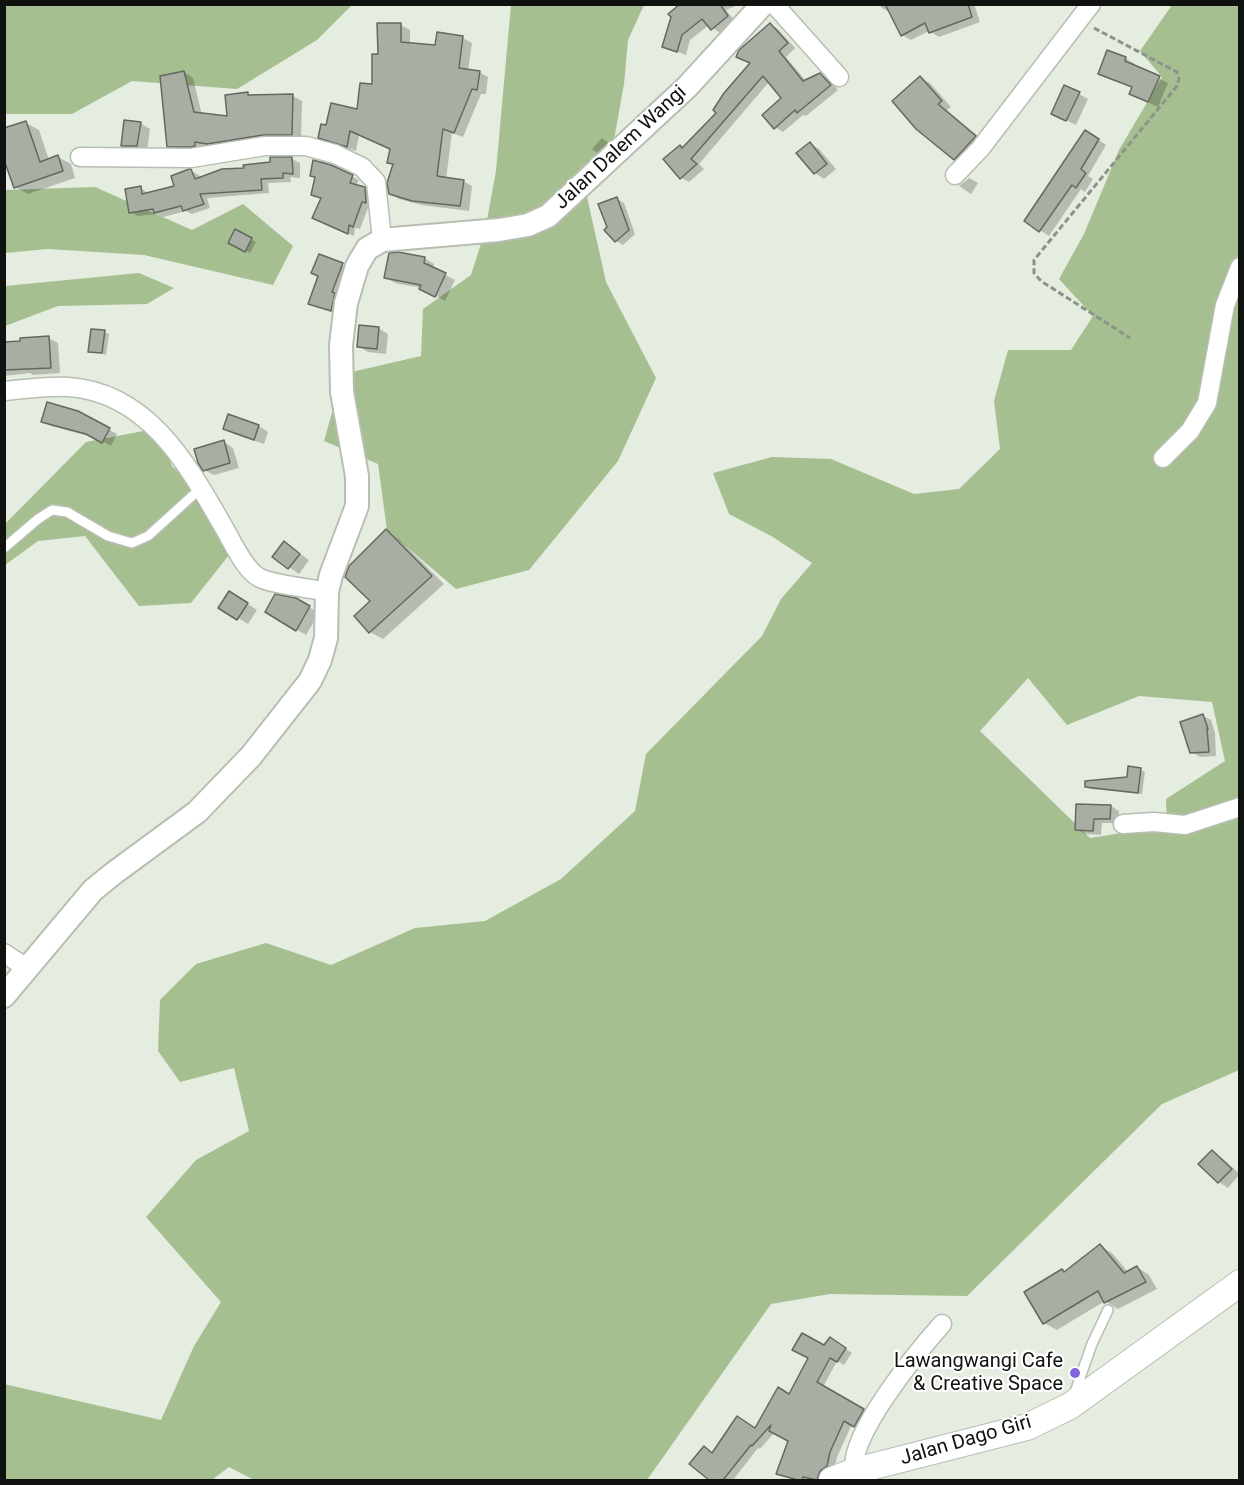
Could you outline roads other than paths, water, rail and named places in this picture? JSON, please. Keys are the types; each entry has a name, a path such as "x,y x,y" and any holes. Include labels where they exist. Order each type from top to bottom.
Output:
{"main road":[{"name":"Jalan Dago Giri","path":"844,1476 1027,1427 1070,1406 1239,1283"}],"street":[{"name":"Jalan Dalem Wangi","path":"382,240 499,230 528,225 548,216 687,87 763,4"},
{"path":"774,4 839,78"},
{"path":"955,175 980,149 1091,4"},
{"path":"4,996 93,890 196,812 251,756 310,681 320,660 326,638 327,592 331,575 357,506 357,476 342,392 341,345 346,303 357,266 367,249 382,240 376,182 362,167 335,154 306,146 265,146 191,158 80,157"},
{"path":"1163,458 1190,431 1207,403 1225,305 1239,267"},
{"path":"4,391 68,387 97,392 126,403 166,438 189,468 251,570 260,578 327,592"},
{"path":"1123,824 1154,822 1185,825 1239,807"},
{"path":"4,953 28,969"},
{"path":"844,1476 853,1465 870,1420 923,1345 942,1324"}],"lane":[{"path":"4,548 52,510 67,512 108,536 132,543 148,536 201,488"},
{"path":"1070,1406 1092,1344 1108,1310"}],"place":[{"name":"Lawangwangi Cafe & Creative Space","path":"1075,1373"}]}
